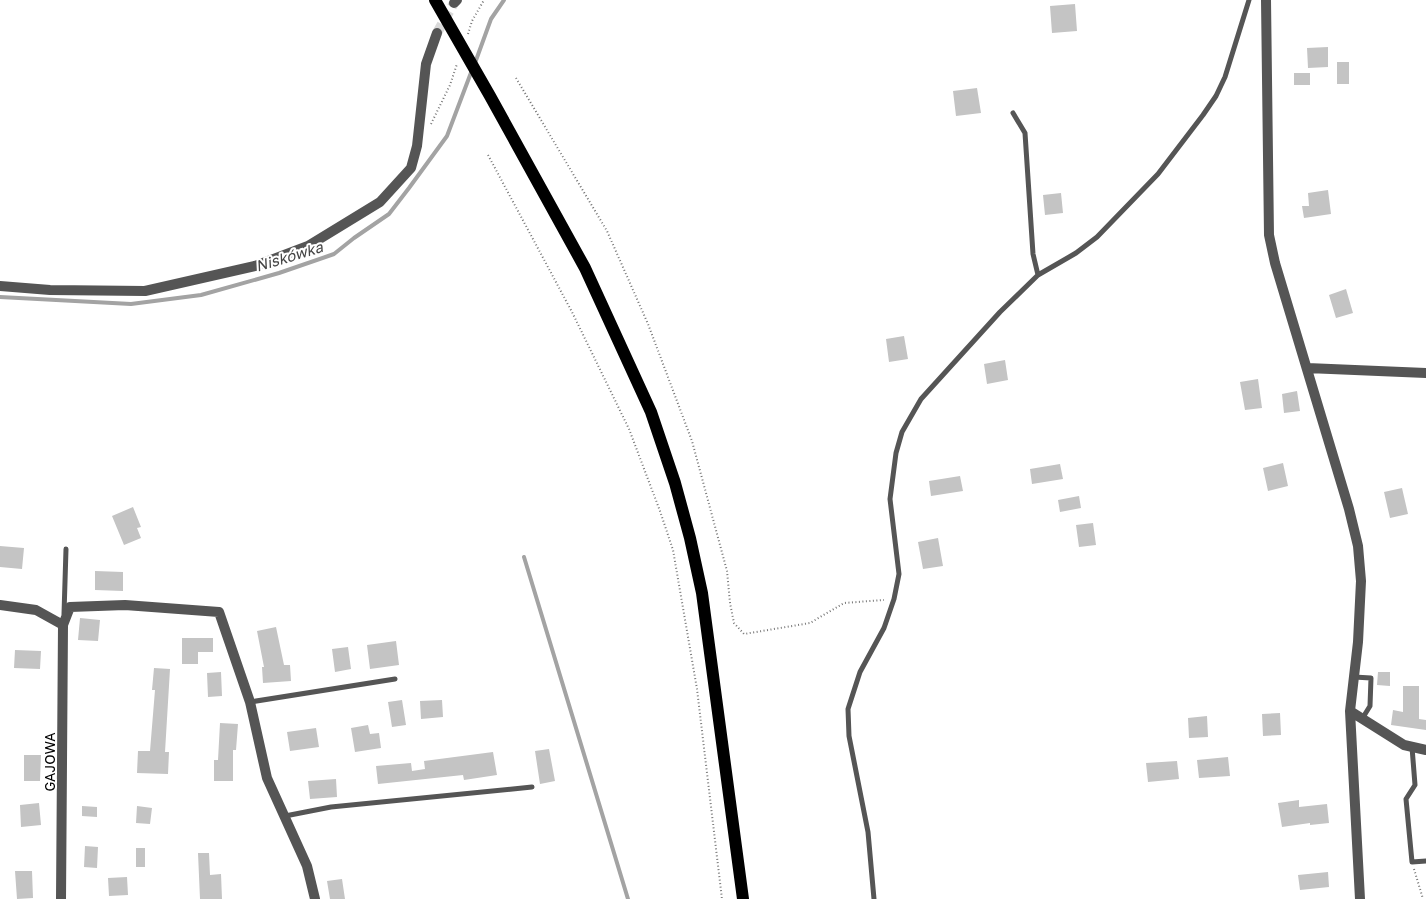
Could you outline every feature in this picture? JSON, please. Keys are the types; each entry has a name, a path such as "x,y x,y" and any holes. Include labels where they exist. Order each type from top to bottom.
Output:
{"main road":[{"path":"438,5 585,268 651,412 675,483 702,593 743,899"}],"street":[{"path":"1266,0 1270,235 1275,263 1349,509 1358,546 1361,581 1350,711 1360,899"},
{"path":"0,286 50,290 145,291 255,266 308,246 380,202 411,168 418,146 426,64 437,33"},
{"path":"1307,368 1426,373"},
{"path":"0,605 36,610 64,625 70,607 125,605 219,612 250,702 267,778 307,866 315,899"},
{"name":"GAJOWA","path":"61,899 64,625"},
{"path":"1350,711 1404,745 1426,750"}],"lane":[{"path":"874,899 868,832 849,736 848,709 860,672 884,628 894,600 899,574 890,499 896,453 902,432 921,399 1000,312 1038,275 1076,253 1097,237 1158,174 1216,96 1225,77 1249,0"},
{"path":"1012,113 1025,133 1033,254 1038,275"},
{"path":"64,625 66,549"},
{"path":"1354,676 1371,678 1370,706 1362,719"},
{"path":"250,702 395,679"},
{"path":"1412,747 1415,784 1406,799 1412,862 1426,861"},
{"path":"285,816 331,807 532,787"}],"path":[{"path":"466,39 472,21 484,0"},
{"path":"430,127 450,85 459,58"},
{"path":"516,78 607,230 648,324 692,440 727,571 734,624 744,634 810,623 844,603 894,600"},
{"path":"488,155 572,312 629,429 673,550 697,689 722,899"},
{"path":"1412,862 1423,899"}],"building":[{"path":"1075,4 1077,31 1052,33 1050,6"},
{"path":"1328,47 1328,67 1308,68 1307,48"},
{"path":"1337,62 1349,62 1349,84 1337,84"},
{"path":"1294,73 1310,73 1310,85 1294,85"},
{"path":"977,88 981,113 956,116 953,91"},
{"path":"1328,190 1331,214 1304,218 1302,206 1309,206 1308,193"},
{"path":"1061,193 1063,213 1045,215 1043,195"},
{"path":"1346,289 1353,313 1336,318 1329,295"},
{"path":"904,336 908,359 889,362 886,339"},
{"path":"1005,360 1008,380 987,384 984,364"},
{"path":"1258,379 1262,408 1245,410 1240,382"},
{"path":"1297,391 1300,411 1284,413 1282,394"},
{"path":"1283,463 1288,486 1268,491 1263,468"},
{"path":"1060,464 1063,479 1032,484 1030,469"},
{"path":"960,476 963,491 931,496 929,481"},
{"path":"1402,488 1408,514 1390,518 1384,492"},
{"path":"1079,496 1081,508 1060,512 1058,500"},
{"path":"133,507 141,527 137,528 141,538 124,545 112,516"},
{"path":"1093,523 1096,545 1079,547 1076,525"},
{"path":"938,538 943,566 923,569 918,542"},
{"path":"0,546 24,548 22,569 0,567"},
{"path":"95,571 123,572 123,591 95,590"},
{"path":"80,618 100,620 98,641 78,640"},
{"path":"276,627 284,665 290,665 291,681 263,683 262,667 264,667 257,631"},
{"path":"182,638 213,638 213,652 198,652 198,664 182,664"},
{"path":"396,641 399,665 370,669 367,645"},
{"path":"348,647 351,669 335,672 332,649"},
{"path":"15,650 41,651 40,669 14,668"},
{"path":"154,668 170,669 165,752 169,752 168,774 137,773 138,751 150,751 155,690 152,690"},
{"path":"221,672 222,696 208,697 207,673"},
{"path":"1378,672 1390,672 1390,686 1377,685"},
{"path":"1403,686 1419,686 1419,719 1426,720 1426,730 1391,725 1393,710 1403,712"},
{"path":"402,700 406,725 392,727 388,702"},
{"path":"442,700 443,717 421,719 420,701"},
{"path":"1280,713 1281,735 1263,736 1262,714"},
{"path":"1207,716 1208,737 1189,738 1188,718"},
{"path":"220,723 238,724 236,750 233,750 233,781 214,781 214,760 218,760"},
{"path":"368,725 370,734 379,733 381,748 355,752 351,728"},
{"path":"316,728 319,747 290,751 287,732"},
{"path":"549,749 555,781 540,784 535,751"},
{"path":"493,752 497,775 464,780 463,775 378,784 376,766 411,763 412,771 425,769 424,761"},
{"path":"24,755 41,755 40,781 24,781"},
{"path":"1228,757 1230,776 1199,778 1197,760"},
{"path":"1177,761 1179,779 1148,782 1146,763"},
{"path":"336,779 337,797 310,799 308,781"},
{"path":"1299,800 1299,807 1327,804 1329,823 1310,825 1310,823 1282,827 1278,803"},
{"path":"39,803 41,825 21,827 20,805"},
{"path":"82,806 97,807 97,817 82,816"},
{"path":"137,806 152,808 150,824 136,823"},
{"path":"85,846 98,847 97,868 84,867"},
{"path":"136,848 145,848 145,867 136,867"},
{"path":"198,853 209,853 210,875 221,874 222,899 200,899"},
{"path":"15,871 32,871 33,898 17,899"},
{"path":"1328,872 1329,887 1300,890 1298,875"},
{"path":"127,877 128,895 109,896 108,878"},
{"path":"342,879 345,899 330,899 327,881"}],"waterway":[{"name":"Niskówka","path":"475,63 491,19 504,0"},
{"name":"Niskówka","path":"0,297 131,304 201,295 279,273 334,254 389,214 409,188 447,136 472,70"},
{"path":"524,557 628,899"}],"tunnel":[{"path":"437,33 454,3"}]}
